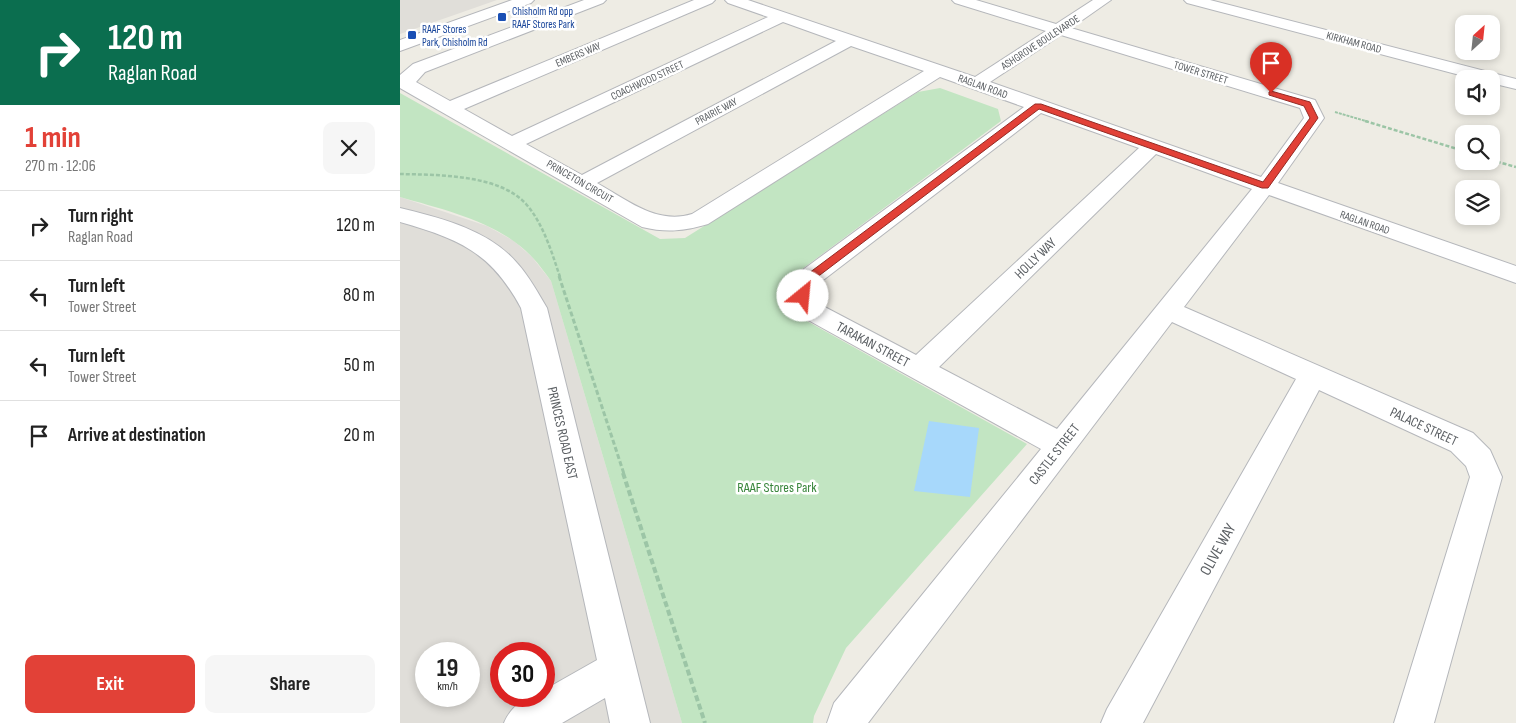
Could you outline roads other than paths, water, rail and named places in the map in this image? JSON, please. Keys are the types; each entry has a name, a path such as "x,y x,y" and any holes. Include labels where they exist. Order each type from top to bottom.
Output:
{"street":[{"path":"400,46 526,0"},
{"name":"PRINCETON CIRCUIT","path":"598,0 411,73 406,79 407,85 512,142 650,222 680,225 700,219 938,70"},
{"name":"EMBERS WAY","path":"450,108 707,0"},
{"name":"RAGLAN ROAD","path":"733,0 938,70 1516,275"},
{"path":"960,0 1058,30"},
{"name":"ASHGROVE BOULEVARDE","path":"976,84 1103,0"},
{"name":"KIRKHAM ROAD","path":"1192,0 1516,84"},
{"name":"COACHWOOD STREET","path":"512,142 782,17"},
{"name":"TOWER STREET","path":"1058,30 1308,104 1314,118 1265,186"},
{"name":"PRAIRIE WAY","path":"582,183 850,40"},
{"name":"TARAKAN STREET","path":"1038,106 813,276 806,285 803,296 808,309 1060,445"},
{"name":"HOLLY WAY","path":"919,369 1152,147"},
{"name":"CASTLE STREET","path":"847,723 848,717 1265,186"},
{"name":"PRINCES ROAD EAST","path":"400,215 441,227 483,248 503,262 514,275 534,308 630,723"},
{"name":"PALACE STREET","path":"1168,310 1462,442 1479,459 1486,477 1414,723"},
{"name":"OLIVE WAY","path":"1121,723 1313,375"},
{"path":"524,723 618,668"}],"water":[{"path":"929,421 979,428 970,497 914,491"}],"place":[{"name":"Chisholm Rd opp RAAF Stores Park","path":"502,17"},
{"name":"RAAF Stores Park, Chisholm Rd","path":"412,35"}],"park label":[{"name":"RAAF Stores Park","path":"777,487"}]}
